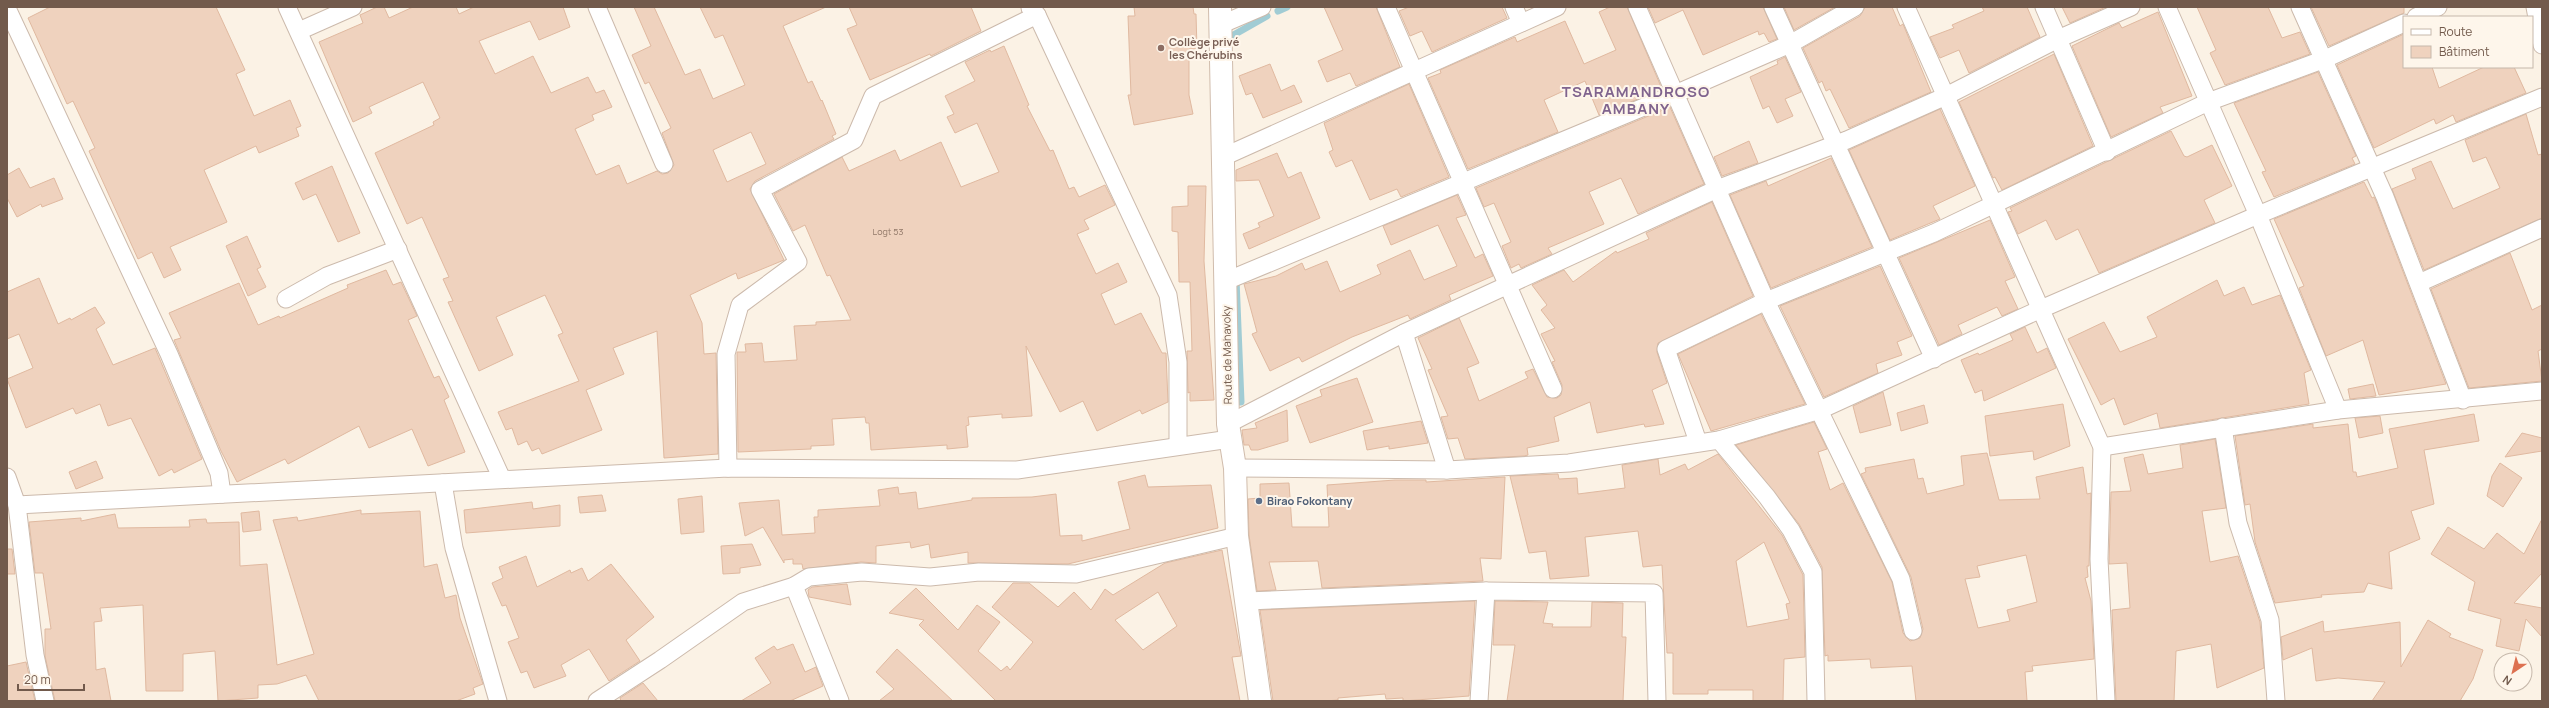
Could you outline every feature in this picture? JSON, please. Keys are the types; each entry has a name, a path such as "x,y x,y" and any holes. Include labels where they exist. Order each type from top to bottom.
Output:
{"street":[{"path":"287,7 502,479"},
{"path":"299,31 353,7"},
{"path":"597,7 664,164"},
{"path":"1220,16 1262,7"},
{"path":"1386,7 1553,389"},
{"path":"1514,7 1521,23"},
{"path":"1223,157 1557,7"},
{"path":"1637,7 1766,301 1901,579 1913,631"},
{"path":"1773,7 1790,44 1841,142 1886,254 1934,359"},
{"path":"1226,281 1675,94 1790,44 1855,7"},
{"path":"1906,7 2102,447 2099,559 2106,701"},
{"path":"2044,7 2107,152"},
{"path":"14,515 222,494 728,468 1016,470 1178,446 1229,432 1404,333 1716,189 1841,142 1946,96 2058,39 2131,7"},
{"path":"2167,7 2258,215 2338,410"},
{"path":"2300,7 2325,59 2419,284 2463,400"},
{"path":"2535,7 2542,45"},
{"path":"7,8 169,354 219,473 222,494"},
{"path":"728,468 726,354 740,305 798,262 760,190 854,140 873,96 1033,11 1168,295 1178,362 1178,446"},
{"name":"Route de Mahavoky","path":"1220,16 1229,432 1235,468 1237,536 1260,701"},
{"path":"1698,442 1666,349 1766,301 1886,254 1993,203 2107,152 2208,102 2325,59 2403,23"},
{"path":"1235,468 1447,470 1569,463 1698,442 1719,440 1820,410 2041,309 2258,215 2371,170 2542,97"},
{"path":"2419,284 2542,228"},
{"path":"286,299 327,276 398,250"},
{"path":"1404,333 1447,470"},
{"path":"2102,447 2338,410 2463,400 2542,391"},
{"path":"2223,427 2238,523 2270,620 2276,701"},
{"path":"1719,440 1767,497 1791,530 1813,572 1816,701"},
{"path":"7,477 35,655 45,701"},
{"path":"443,483 454,548 498,701"},
{"path":"597,701 660,660 742,602 794,586 809,577 862,572 930,577 979,572 1076,574 1237,536"},
{"path":"794,586 840,701"},
{"path":"1479,701 1486,591"},
{"path":"1247,601 1486,591 1654,593 1657,701"}],"building":[{"path":"50,7 216,7 245,70 236,74 254,116 290,100 301,126 296,128 299,136 259,153 256,146 204,170 227,222 170,247 181,270 164,278 152,252 138,259 89,151 95,148 73,101 67,104 28,18"},
{"path":"377,7 384,7 389,18 413,7 456,7 459,14 474,7 563,7 570,27 539,40 530,21 479,41 495,74 533,56 551,93 588,77 596,93 604,90 612,107 592,115 594,120 575,129 596,175 619,165 627,184 657,171 662,174 668,173 674,165 662,133 671,128 649,82 645,84 632,55 651,46 634,7 654,7 685,75 700,69 713,99 745,85 723,35 715,38 700,7 826,7 783,26 808,83 812,81 821,101 822,100 836,134 832,136 834,139 755,181 750,189 784,260 738,279 736,273 690,295 702,323 704,354 716,353 718,454 664,458 657,331 613,348 624,374 586,390 602,430 542,454 539,448 532,451 527,441 518,445 512,428 506,430 498,412 579,381 558,335 563,333 545,295 496,317 513,355 479,371 448,302 453,301 443,279 449,277 422,217 407,224 375,153 434,125 433,122 440,118 423,82 369,107 372,113 353,122 319,42 363,23 360,15","holes":["751,132 766,164 727,182 713,150"]},
{"path":"849,7 971,7 981,31 931,56 930,54 870,80 847,29 857,25"},
{"path":"1134,7 1193,7 1194,14 1196,14 1197,49 1189,49 1189,95 1193,114 1134,125 1128,95 1131,95 1128,16 1135,16"},
{"path":"1324,7 1376,7 1400,67 1356,86 1350,73 1327,82 1318,61 1343,50"},
{"path":"1409,7 1502,7 1507,18 1432,52 1422,31 1410,36 1399,11"},
{"path":"1610,7 1627,7 1662,89 1599,115 1585,81 1544,100 1558,132 1468,169 1428,78 1441,73 1440,70 1515,37 1517,42 1565,21 1584,64 1616,50 1599,12"},
{"path":"1648,7 1763,7 1777,39 1769,42 1764,33 1759,35 1758,31 1703,55 1683,10 1655,23"},
{"path":"1784,7 1835,7 1794,30"},
{"path":"1865,7 1892,7 1900,26 1903,24 1931,92 1849,128 1830,89 1826,91 1822,81 1819,83 1803,48 1860,16"},
{"path":"1982,7 2027,7 2040,37 1969,73 1959,50 1940,58 1930,37 1954,28 1952,25 1984,11"},
{"path":"2062,7 2106,7 2070,23"},
{"path":"2197,7 2268,7 2282,38 2300,32 2310,54 2225,85 2210,53 2216,50"},
{"path":"2311,7 2404,7 2404,13 2329,46"},
{"path":"2158,12 2192,96 2160,107 2163,113 2111,137 2072,46 2119,23 2122,28"},
{"path":"2403,34 2403,68 2432,68 2439,88 2482,68 2514,68 2526,93 2456,122 2453,115 2436,124 2434,119 2374,148 2337,65"},
{"path":"1004,46 1029,105 1027,106 1050,151 1053,150 1069,189 1074,187 1079,197 1105,185 1115,205 1084,220 1089,229 1077,234 1096,274 1118,263 1127,282 1101,294 1115,325 1141,313 1162,353 1166,353 1168,402 1142,414 1140,410 1097,431 1083,401 1060,412 1026,346 1032,416 1002,418 1002,414 968,417 969,425 966,426 968,447 947,449 947,445 871,450 869,423 866,423 865,417 832,419 834,445 811,446 811,449 738,452 737,352 746,352 745,344 762,343 764,362 797,360 794,326 816,325 816,322 851,320 830,275 827,276 805,225 793,231 774,194 842,157 849,171 895,150 900,161 941,142 961,187 999,172 977,123 955,133 947,117 954,114 945,96 975,81 965,62 990,50 991,52"},
{"path":"2054,54 2093,146 2002,190 1995,177 1993,178 1959,102"},
{"path":"1785,57 1801,92 1785,99 1793,116 1777,123 1769,106 1763,109 1750,77 1778,64 1777,61"},
{"path":"1270,64 1281,91 1294,85 1302,102 1263,118 1252,93 1246,95 1239,76"},
{"path":"2318,72 2356,156 2352,158 2355,164 2274,197 2262,172 2266,171 2234,103"},
{"path":"1409,84 1449,177 1401,197 1397,189 1370,200 1352,160 1336,167 1329,152 1333,150 1324,123"},
{"path":"1670,107 1704,184 1638,214 1621,178 1589,192 1604,224 1548,248 1552,254 1521,268 1519,264 1511,268 1502,246 1511,242 1494,203 1484,207 1476,188"},
{"path":"1940,109 1975,186 1933,206 1940,219 1890,240 1849,150"},
{"path":"2526,114 2538,155 2542,154 2542,218 2424,270 2392,189 2416,179 2412,169 2431,161 2453,209 2500,188 2486,157 2473,162 2465,140"},
{"path":"2171,131 2184,156 2187,157 2212,145 2232,186 2204,200 2215,223 2099,273 2078,229 2056,240 2046,220 2018,234 2008,212 2012,211 2010,208"},
{"path":"1749,141 1758,163 1722,176 1714,157"},
{"path":"1277,153 1288,178 1301,172 1320,218 1249,249 1243,234 1260,227 1258,223 1274,216 1259,180 1236,181 1236,170"},
{"path":"1831,158 1872,247 1771,288 1730,195 1766,181 1768,186"},
{"path":"332,166 360,233 338,242 316,194 303,200 295,183"},
{"path":"19,168 30,188 54,178 63,199 42,207 41,204 17,217 7,198 7,175"},
{"path":"2364,182 2372,198 2374,197 2376,201 2446,384 2379,395 2363,340 2326,356 2299,288 2304,286 2274,219"},
{"path":"1188,186 1206,186 1204,261 1214,400 1190,401 1190,392 1188,393 1187,351 1192,351 1190,282 1179,282 1178,232 1172,231 1172,207 1188,206"},
{"path":"1457,195 1466,215 1456,218 1475,258 1483,254 1493,276 1449,295 1451,300 1410,319 1408,315 1352,337 1302,362 1299,357 1270,371 1252,334 1257,332 1244,284 1276,276 1302,263 1305,270 1327,261 1340,292 1381,274 1377,265 1410,250 1424,280 1457,266 1438,225 1391,245 1383,226"},
{"path":"1712,202 1753,296 1658,343 1657,352 1667,383 1652,390 1664,424 1645,427 1644,424 1597,433 1590,402 1554,417 1559,441 1527,448 1528,455 1524,456 1465,459 1458,438 1448,439 1441,417 1448,416 1428,370 1432,369 1418,338 1459,318 1479,363 1467,368 1479,401 1528,378 1525,372 1533,369 1547,397 1557,398 1561,395 1562,385 1552,362 1555,361 1541,334 1555,328 1541,310 1547,305 1532,285 1564,270 1573,282 1616,251 1617,253 1649,239 1646,233"},
{"path":"1990,220 2015,277 2005,281 2018,309 2002,316 1997,307 1958,325 1962,334 1939,345 1899,258"},
{"path":"247,236 261,267 257,269 266,287 248,296 226,246"},
{"path":"2510,253 2532,310 2542,305 2542,349 2538,351 2542,381 2469,388 2431,289"},
{"path":"1880,266 1912,336 1897,342 1902,355 1876,364 1878,373 1824,397 1780,306"},
{"path":"386,270 393,285 401,282 417,316 408,320 434,378 439,376 449,397 444,400 465,452 428,466 412,429 369,448 359,426 288,464 285,459 237,482 221,451 174,340 181,338 169,313 239,283 258,325 279,316 280,318 348,288 347,285"},
{"path":"39,278 58,324 70,318 71,320 95,307 105,323 96,329 113,365 155,348 202,459 174,473 172,469 159,476 131,418 108,426 100,404 76,414 73,408 26,428 7,379 33,368 19,334 7,339 7,292"},
{"path":"2217,280 2224,296 2244,287 2252,305 2280,295 2311,370 2304,373 2309,404 2160,428 2157,413 2124,425 2114,398 2101,405 2068,339 2104,322 2120,352 2157,337 2147,317"},
{"path":"1761,314 1805,404 1711,431 1678,354"},
{"path":"2025,327 2037,353 2047,348 2056,368 1984,401 1982,390 1975,393 1961,360 1978,353 1979,355 2013,340 2010,334"},
{"path":"1357,378 1373,422 1310,443 1296,406 1322,396 1320,390"},
{"path":"2373,384 2376,396 2350,399 2348,389"},
{"path":"1883,392 1891,425 1860,433 1853,406"},
{"path":"2063,404 2070,446 2034,460 2033,451 1990,456 1985,416"},
{"path":"1924,405 1928,423 1901,431 1897,413"},
{"path":"1287,410 1288,441 1258,450 1251,450 1249,445 1244,445 1242,430 1257,428 1255,423"},
{"path":"2474,414 2479,441 2424,450 2434,504 2411,511 2420,539 2389,552 2392,589 2368,583 2364,592 2321,595 2322,597 2275,603 2255,542 2250,504 2245,505 2235,436 2313,424 2313,428 2348,424 2353,472 2356,472 2357,477 2398,468 2389,429"},
{"path":"2380,416 2383,433 2359,438 2355,418"},
{"path":"1421,421 1428,443 1389,449 1389,446 1367,450 1363,431"},
{"path":"1814,422 1827,449 1818,452 1830,490 1843,483 1892,582 1903,633 1910,641 1920,638 1923,629 1911,577 1861,474 1866,472 1865,468 1914,459 1918,479 1923,478 1927,494 1964,485 1961,456 1987,453 1999,500 2040,499 2036,477 2083,467 2087,494 2091,493 2089,566 2087,566 2088,577 2085,578 2091,601 2094,659 2032,666 2033,671 2025,672 2027,701 1916,701 1912,666 1871,668 1870,659 1828,661 1828,655 1825,656 1822,567 1799,524 1736,445","holes":["2026,555 2037,602 2007,610 2010,621 1978,628 1965,579 1980,577 1977,566"]},
{"path":"2522,433 2542,438 2542,451 2505,457"},
{"path":"2215,439 2226,508 2202,511 2210,562 2238,556 2260,622 2264,668 2217,688 2211,644 2176,651 2174,701 2116,701 2112,610 2130,608 2127,563 2109,564 2111,492 2131,491 2124,458 2143,454 2148,474 2183,468 2180,445"},
{"path":"1718,454 1782,535 1803,575 1805,657 1784,659 1783,701 1753,701 1753,690 1708,690 1708,694 1673,694 1673,653 1667,653 1662,565 1643,567 1638,531 1585,537 1589,576 1550,579 1546,551 1529,553 1510,476 1558,474 1559,479 1577,478 1578,494 1625,488 1622,465 1658,459 1660,475 1685,464 1688,470","holes":["1764,542 1790,603 1786,604 1789,619 1747,627 1736,561"]},
{"path":"96,461 103,478 76,489 69,472"},
{"path":"2500,463 2522,478 2503,507 2487,496 2492,476"},
{"path":"1145,475 1148,487 1211,485 1218,528 1068,564 968,563 968,552 931,558 929,544 911,548 910,542 876,546 876,563 861,562 803,569 802,564 793,564 793,559 784,560 784,563 763,527 745,536 739,503 779,500 782,535 815,533 814,517 818,517 818,510 880,506 878,490 898,487 899,494 916,492 918,509 972,500 972,498 1032,497 1056,494 1060,536 1082,535 1082,541 1130,529 1118,482"},
{"path":"1505,477 1501,559 1480,558 1483,581 1322,588 1318,561 1269,562 1276,590 1257,591 1249,535 1248,499 1260,498 1260,484 1289,483 1292,527 1329,527 1327,485 1395,480 1426,480 1426,482"},
{"path":"602,495 606,511 580,513 578,497"},
{"path":"702,496 704,532 681,534 678,499"},
{"path":"532,502 533,509 560,505 560,526 466,533 464,510"},
{"path":"361,510 361,514 420,511 424,567 437,564 445,598 456,595 460,618 483,684 473,688 475,694 456,701 319,701 306,675 277,684 258,685 258,698 218,701 215,651 183,654 183,691 146,691 143,605 100,608 102,621 94,622 96,670 105,668 111,701 55,701 45,656 45,629 51,629 43,573 35,573 29,522 81,518 81,521 115,514 118,528 190,527 189,520 206,519 207,523 239,522 240,566 267,564 277,665 314,654 273,520 297,517 298,521"},
{"path":"259,511 261,530 243,532 241,513"},
{"path":"2542,519 2542,573 2514,603 2542,608 2542,637 2526,619 2519,651 2496,646 2501,619 2468,610 2475,582 2431,554 2448,527 2484,549 2497,533 2524,554"},
{"path":"752,544 761,565 740,568 740,573 723,574 721,546"},
{"path":"7,549 12,549 15,574 7,574"},
{"path":"1222,550 1241,656 1232,657 1240,701 996,701 919,625 924,620 889,613 916,588 958,630 977,605 1000,622 978,651 1001,671 1007,666 1010,670 1033,642 992,607 1013,583 1029,583 1058,607 1074,592 1091,610 1105,589 1113,595 1165,563","holes":["1158,592 1177,626 1143,650 1115,620"]},
{"path":"526,556 537,587 570,570 571,573 582,568 588,581 611,564 654,617 626,640 640,661 609,681 589,649 561,665 566,676 534,688 527,671 521,673 508,642 519,638 506,605 502,606 492,583 503,578 499,567"},
{"path":"847,584 851,605 809,597 808,590 812,587"},
{"path":"1475,601 1469,696 1403,701 1403,698 1386,699 1385,694 1338,698 1338,700 1325,701 1273,701 1260,610"},
{"path":"1495,601 1548,602 1543,623 1553,624 1552,627 1591,627 1592,602 1623,603 1622,637 1626,637 1623,701 1507,701 1515,645 1493,645"},
{"path":"2428,620 2451,634 2449,637 2483,650 2473,679 2460,701 2372,701 2385,682 2338,678 2316,681 2312,648 2283,660 2281,637 2323,621 2324,632 2400,622 2401,667"},
{"path":"793,644 805,672 816,667 823,686 790,701 741,701 771,683 755,658 774,646 777,650"},
{"path":"897,649 953,701 879,701 894,689 876,672"},
{"path":"26,662 35,701 7,701 7,666"},
{"path":"643,683 658,701 621,701 620,698"}],"waterway":[{"path":"1278,11 1287,7"},
{"path":"1230,37 1267,16"},
{"path":"1236,279 1241,402"}],"place":[{"name":"Collège privé les Chérubins","path":"1161,48"},
{"name":"Birao Fokontany","path":"1259,501"}],"district":[{"name":"TSARAMANDROSO AMBANY","path":"1636,100"}]}
